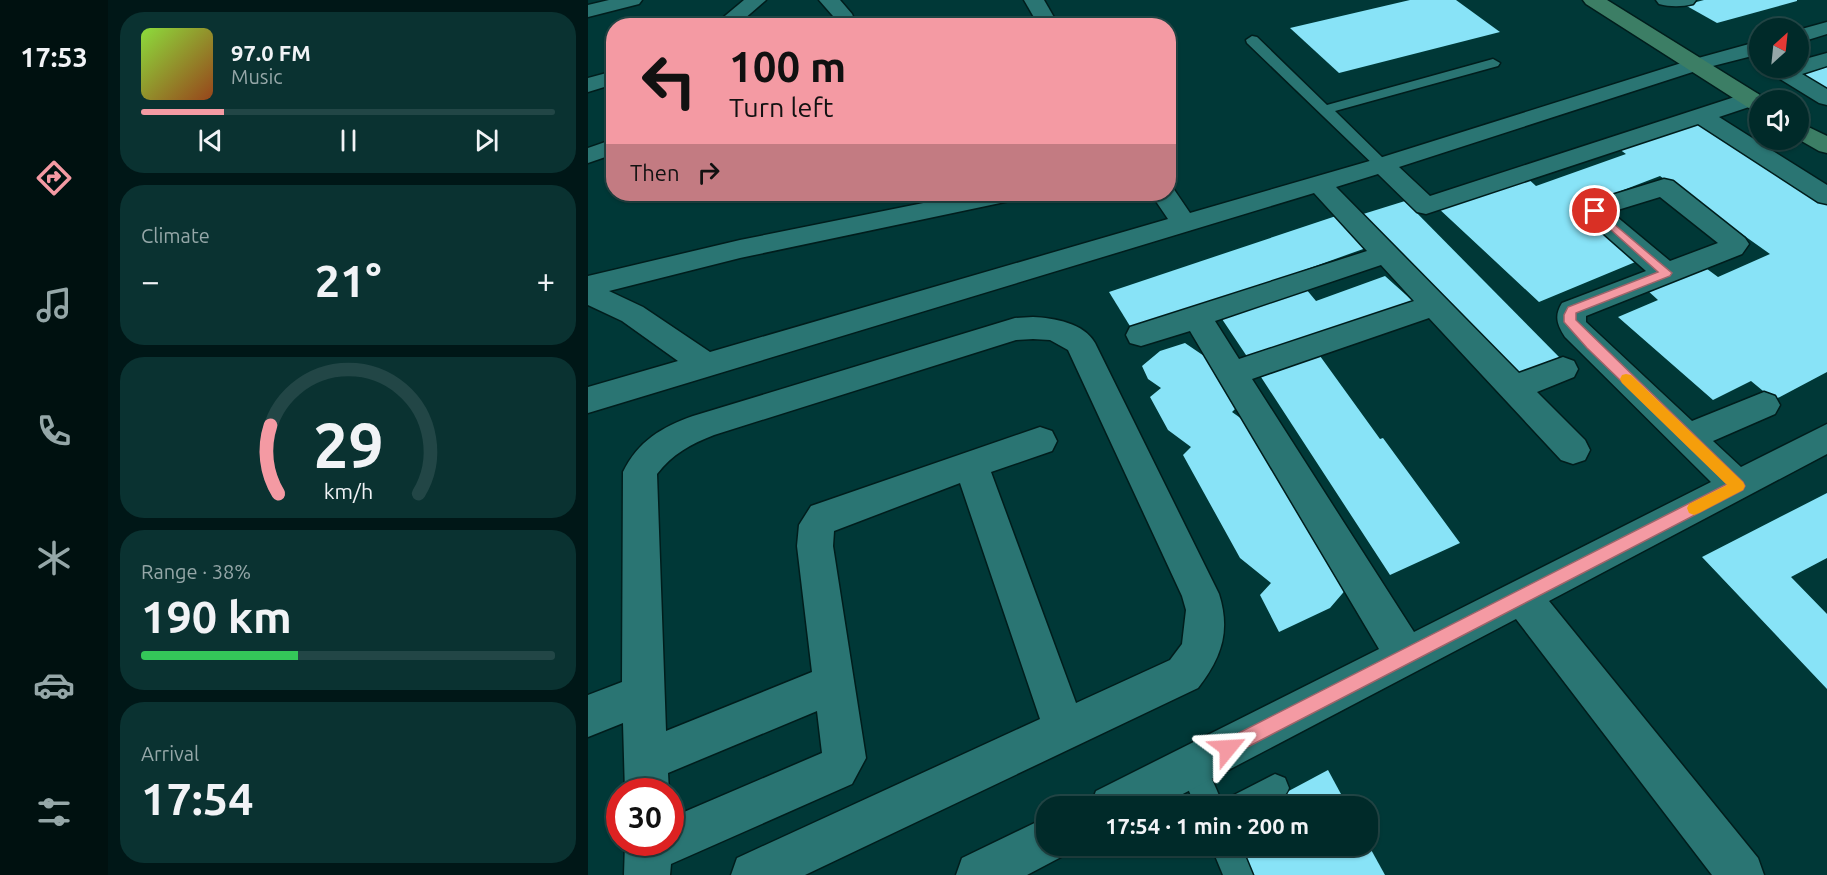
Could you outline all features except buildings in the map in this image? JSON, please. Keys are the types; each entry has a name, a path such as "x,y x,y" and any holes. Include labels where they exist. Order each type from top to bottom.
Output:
{"street":[{"path":"588,11 632,0"},
{"path":"733,18 756,0"},
{"path":"829,0 844,18"},
{"path":"1034,0 1044,18"},
{"path":"1593,0 1749,98"},
{"path":"1666,0 1686,0"},
{"path":"1809,34 1827,28"},
{"path":"588,400 1319,184 1698,64 1749,50"},
{"path":"1809,50 1827,59"},
{"path":"1827,59 1789,71 1788,74 1827,98"},
{"path":"588,85 606,79"},
{"path":"1382,165 1421,204 1426,206 1700,115 1749,103"},
{"path":"1700,115 1827,196"},
{"path":"1809,135 1827,146"},
{"path":"588,156 606,149"},
{"path":"1319,184 1573,450"},
{"path":"588,286 947,201"},
{"path":"1169,201 1184,223"},
{"path":"1141,335 1386,254"},
{"path":"1666,273 1572,310 1570,315 1575,329 1738,486"},
{"path":"588,295 602,297 631,314 706,365"},
{"path":"1231,374 1434,305"},
{"path":"1201,317 1200,322 1203,329 1406,656"},
{"path":"754,875 1184,674 1201,652 1205,610 1200,594 1080,343 1068,334 1036,327 1015,329 705,424 675,436 646,459 640,472 646,776 835,683"},
{"path":"1513,388 1563,369"},
{"path":"1686,438 1764,405"},
{"path":"684,838 837,769 844,758 814,546 817,525 824,517 1040,441"},
{"path":"1133,796 1738,486 1822,447"},
{"path":"971,465 1065,731"},
{"path":"1522,597 1741,875"},
{"path":"588,716 643,694"},
{"path":"979,875 1036,846"}],"lane":[{"path":"1252,40 1382,165"},
{"path":"1324,110 1493,63"},
{"path":"1192,766 1205,796"},
{"path":"1260,796 1275,788"},
{"path":"1230,856 1238,875"}],"slow traffic":[{"path":"1626,379 1738,486 1694,508"}],"route":[{"path":"1228,748 1738,486 1570,322 1572,310 1666,273 1595,211"}]}
